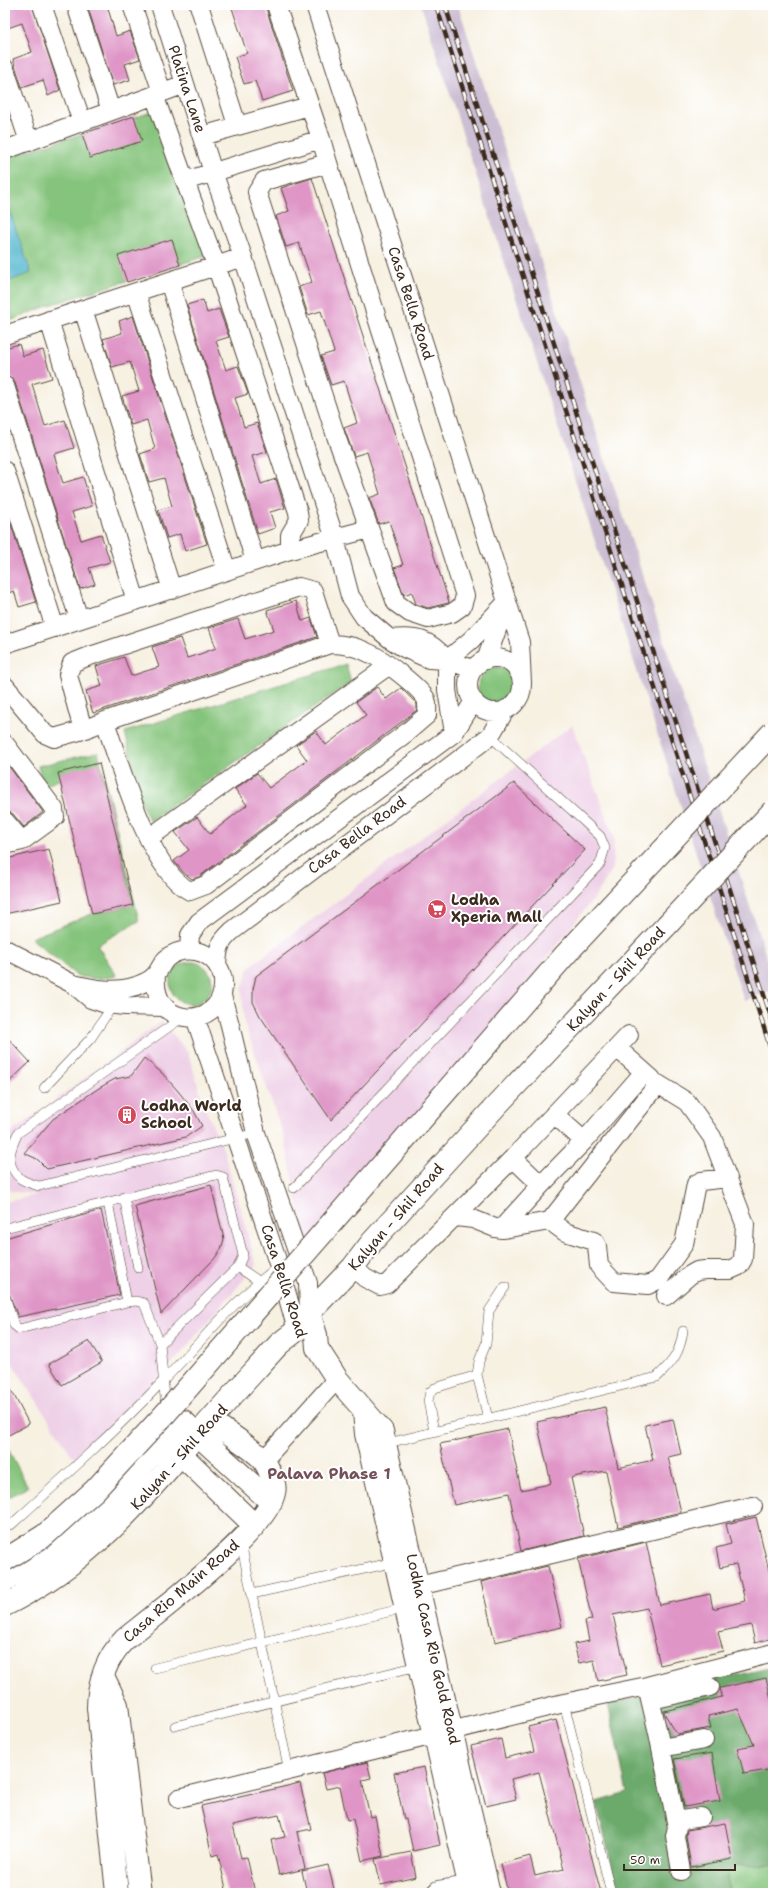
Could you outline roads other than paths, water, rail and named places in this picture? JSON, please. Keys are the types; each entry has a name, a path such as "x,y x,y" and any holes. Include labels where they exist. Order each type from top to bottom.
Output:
{"main road":[{"path":"5,1560 45,1535 95,1490 170,1408 565,955 773,732"},
{"name":"Kalyan - Shil Road","path":"5,1580 23,1572 62,1546 90,1523 165,1439 190,1423 303,1322 353,1267 372,1242 490,1112 773,810"},
{"name":"Casa Bella Road","path":"303,1322 316,1335 317,1348"},
{"name":"Lodha Casa Rio Gold Road","path":"317,1348 337,1379 382,1431 377,1446 395,1562 408,1595 418,1666 443,1733 470,1889"},
{"path":"190,1423 271,1502"},
{"name":"Kalyan - Shil Road","path":"5,1606 35,1589 75,1562 104,1538 180,1456 190,1423"},
{"name":"Casa Rio Main Road","path":"117,1893 98,1708 98,1697 107,1661 116,1647 247,1533 271,1502 275,1485 263,1460 190,1423"},
{"path":"165,1439 247,1533"},
{"name":"Lodha Casa Rio Gold Road","path":"377,1446 408,1595 443,1733 489,1893"},
{"path":"103,1676 117,1705 140,1893"}],"street":[{"path":"42,5 82,122"},
{"path":"76,5 111,111"},
{"path":"132,5 185,181 216,265 298,512 299,520 290,535 290,550"},
{"name":"Platina Lane","path":"160,5 213,172 243,257 334,539 350,596 364,617 390,639 410,637 435,646 447,660"},
{"path":"199,5 237,125"},
{"path":"276,5 321,139 465,596 462,606 452,613 428,619 410,614 396,603 336,436 257,192 264,181 328,163"},
{"name":"Casa Bella Road","path":"303,1322 308,1283 256,1133 222,996 222,975 217,965 218,952 222,940 243,921 490,736 506,709 518,699 522,683 520,642 315,5"},
{"path":"5,69 30,142"},
{"path":"5,150 185,84"},
{"path":"202,136 309,106"},
{"path":"185,181 321,139"},
{"path":"5,334 243,257"},
{"path":"169,282 256,561"},
{"path":"136,292 227,571"},
{"path":"82,309 172,590"},
{"path":"49,320 136,601"},
{"path":"5,386 79,619"},
{"path":"5,471 55,628"},
{"path":"5,644 290,550 369,529"},
{"path":"83,730 68,675 72,663 87,657 299,587 313,591 330,644"},
{"path":"447,660 472,640 507,602"},
{"path":"506,709 498,712 489,711 480,707 474,701 468,683 479,664 507,602"},
{"path":"5,686 45,734 54,738 83,730 105,721 330,644 346,644 372,654 409,682 425,699 428,705 427,714 406,733 206,885 190,891 180,886 148,838 133,807 105,721"},
{"path":"447,660 479,664 494,658 510,662 516,668 522,683"},
{"path":"447,660 447,690 454,733"},
{"path":"148,838 388,666"},
{"name":"Casa Bella Road","path":"189,950 190,936 199,922 454,733 474,701"},
{"path":"5,744 54,809 55,817 14,843 5,821"},
{"path":"5,949 73,984 91,999 113,1005 164,1007"},
{"path":"217,965 210,957 200,952 189,950 178,952 168,957 160,966 156,975 155,987 158,998 164,1007 173,1014 189,1017 206,1014 214,1007 222,996"},
{"path":"73,984 94,989 115,990 135,986 156,975"},
{"name":"Casa Bella Road","path":"189,1017 237,1138 279,1266 303,1322"},
{"path":"353,1267 366,1278 380,1286 387,1284 456,1217 629,1035"},
{"path":"617,1048 658,1084 687,1102 712,1137 745,1224 744,1259 739,1266 730,1270 697,1271 690,1275 666,1296"},
{"path":"501,1229 584,1141 644,1072"},
{"path":"456,1217 473,1219 501,1229 524,1227 550,1222 658,1084"},
{"path":"554,1114 584,1141"},
{"path":"513,1158 541,1185"},
{"path":"550,1222 565,1232 594,1241 597,1246 599,1266 614,1282 648,1285 658,1280 684,1244 696,1184 701,1181 728,1178"},
{"path":"263,1460 337,1379"},
{"path":"408,1595 753,1506"},
{"path":"649,1693 773,1653"},
{"path":"180,1798 564,1703 710,1687"},
{"path":"649,1693 676,1821 677,1827 675,1836 681,1871"},
{"path":"661,1748 704,1740"},
{"path":"676,1821 701,1817"},
{"path":"435,1893 438,1890 470,1889"}],"lane":[{"path":"294,1188 600,864 605,848 600,836 490,736"},
{"path":"44,1088 91,1038 113,1005"},
{"path":"189,1017 18,1133 10,1150 11,1166 21,1179 39,1186 256,1133"},
{"path":"5,1228 216,1175 223,1177 243,1255 238,1267 160,1344"},
{"path":"124,1198 138,1268"},
{"path":"108,1202 127,1302"},
{"path":"11,1525 77,1465 163,1382 244,1295 279,1266"},
{"path":"238,1267 260,1282"},
{"path":"488,1418 477,1375 479,1361 486,1344 489,1311 505,1287"},
{"path":"5,1296 14,1326 20,1329 127,1302 136,1301 144,1303 160,1344 163,1382 190,1423"},
{"path":"377,1446 657,1377 675,1359 681,1345 683,1331"},
{"path":"434,1431 428,1401 430,1392 434,1388 477,1375"},
{"path":"247,1533 252,1594 289,1770"},
{"path":"252,1594 395,1562"},
{"path":"155,1668 262,1643 408,1595"},
{"path":"175,1726 418,1666"},
{"path":"564,1703 611,1893"}],"water":[{"path":"773,124 773,208 770,204 770,135"},
{"path":"9,209 31,273 6,282 5,210"}],"railway":[{"path":"436,5 773,1056"},
{"path":"445,5 773,1023"}],"place":[{"name":"Lodha Xperia Mall","path":"437,909"},
{"name":"Lodha World School","path":"127,1115"}],"district":[{"name":"Palava Phase 1","path":"329,1473"}]}
